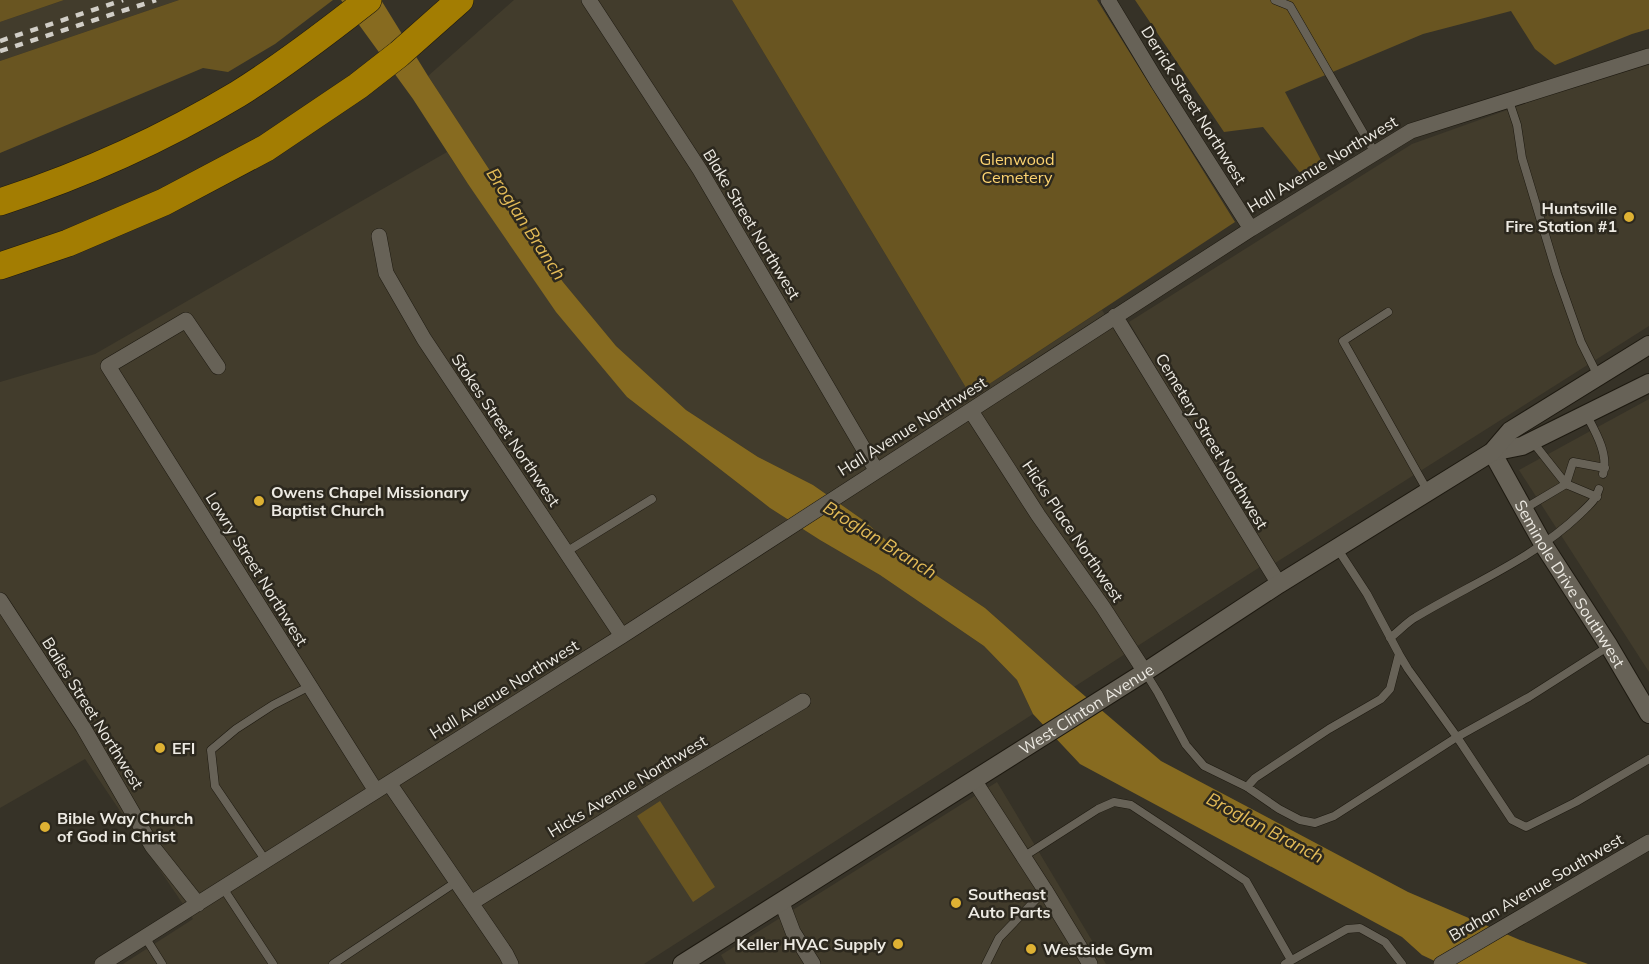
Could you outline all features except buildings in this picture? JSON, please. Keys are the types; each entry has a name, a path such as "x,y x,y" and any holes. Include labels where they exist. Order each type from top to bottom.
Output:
{"highway":[{"path":"0,202 97,167 238,94 311,44 368,0"},
{"path":"0,266 68,243 164,202 266,148 358,86 440,20 460,0"}],"street":[{"name":"Blake Street Northwest","path":"589,0 700,170 876,470"},
{"name":"Derrick Street Northwest","path":"1108,0 1251,229"},
{"name":"Hall Avenue Northwest","path":"102,964 622,636 835,496 971,411 1251,229 1411,131 1649,57"},
{"name":"Stokes Street Northwest","path":"379,236 386,273 424,339 622,636"},
{"name":"Cemetery Street Northwest","path":"1115,316 1279,584"},
{"name":"Lowry Street Northwest","path":"218,367 186,320 108,366 310,686 382,787 456,882 511,964"},
{"name":"West Clinton Avenue","path":"682,964 782,903 1279,584 1492,452 1510,431 1649,345"},
{"name":"West Clinton Avenue","path":"1492,452 1522,446 1649,383"},
{"name":"Hicks Place Northwest","path":"971,411 1144,672"},
{"name":"Seminole Drive Southwest","path":"1492,452 1544,544 1649,714"},
{"name":"Bailes Street Northwest","path":"0,600 83,727 152,846 198,904"},
{"name":"Hicks Avenue Northwest","path":"471,903 803,701"},
{"path":"974,780 1090,964"},
{"name":"Brahan Avenue Southwest","path":"1441,964 1649,842"},
{"path":"782,903 793,932 813,964"}],"lane":[{"path":"1275,0 1290,6 1375,153"},
{"path":"1509,101 1517,125 1522,158 1557,274 1581,342 1598,376"},
{"path":"1388,312 1342,341 1428,492"},
{"path":"1524,509 1566,484 1573,462 1604,471 1602,447 1586,414"},
{"path":"1390,638 1413,618 1544,544 1569,525 1598,493 1566,484 1532,441"},
{"path":"566,552 652,499"},
{"path":"1337,548 1367,594 1408,669 1457,736 1512,820 1526,826 1576,802 1649,759"},
{"path":"1144,672 1158,693 1185,745 1204,766 1247,787 1300,820 1315,823 1334,816 1457,736 1528,697 1609,646"},
{"path":"1247,787 1255,778 1329,729 1381,699 1390,688 1399,654"},
{"path":"266,861 215,786 211,750 245,723 310,686"},
{"path":"1023,857 1098,809 1114,802 1132,805 1246,881 1288,962 1347,929 1360,928 1385,942 1402,964"},
{"path":"333,964 456,882"},
{"path":"223,888 273,964"},
{"path":"986,964 999,938 1045,890"},
{"path":"145,937 162,964"}],"shaded area":[{"path":"64,0 179,0 0,61 0,22"},
{"path":"514,0 732,0 971,396 1102,310 1260,567 1074,687 985,608 894,547 863,520 813,485 758,457 686,410 616,346 563,282 428,76"},
{"path":"1649,62 1649,326 1272,565 1129,322 1412,144 1571,86"},
{"path":"447,152 468,184 627,397 770,508 880,575 984,646 1017,680 1033,714 644,964 123,964 193,919 85,759 0,808 0,382 95,354"},
{"path":"1649,399 1649,672 1519,470"},
{"path":"997,782 1106,964 726,964 721,955"}],"green space":[{"path":"0,0 64,0 0,22"},
{"path":"179,0 333,0 275,44 228,72 203,68 0,153 0,61"},
{"name":"Glenwood Cemetery","path":"732,0 1097,0 1235,222 971,396"},
{"path":"1135,0 1649,0 1649,29 1555,65 1535,49 1511,11 1423,34 1285,92 1323,164 1301,174 1263,127 1224,132"},
{"path":"660,801 715,887 693,902 637,816"}],"water":[{"name":"Broglan Branch","path":"341,0 381,0 563,282 616,346 686,410 758,457 813,485 863,520 894,547 985,608 1161,761 1408,892 1520,940 1588,964 1441,964 1422,955 1402,937 1080,764 1033,714 1017,680 984,646 880,575 770,508 627,397 556,312 413,99"}],"railway":[{"path":"0,41 123,0"},
{"path":"0,51 156,0"}],"place":[{"name":"Huntsville Fire Station #1","path":"1629,217"},
{"name":"Owens Chapel Missionary Baptist Church","path":"259,501"},
{"name":"EFI","path":"160,748"},
{"name":"Bible Way Church of God in Christ","path":"45,827"},
{"name":"Southeast Auto Parts","path":"956,903"},
{"name":"Keller HVAC Supply","path":"898,944"},
{"name":"Westside Gym","path":"1031,949"}]}
